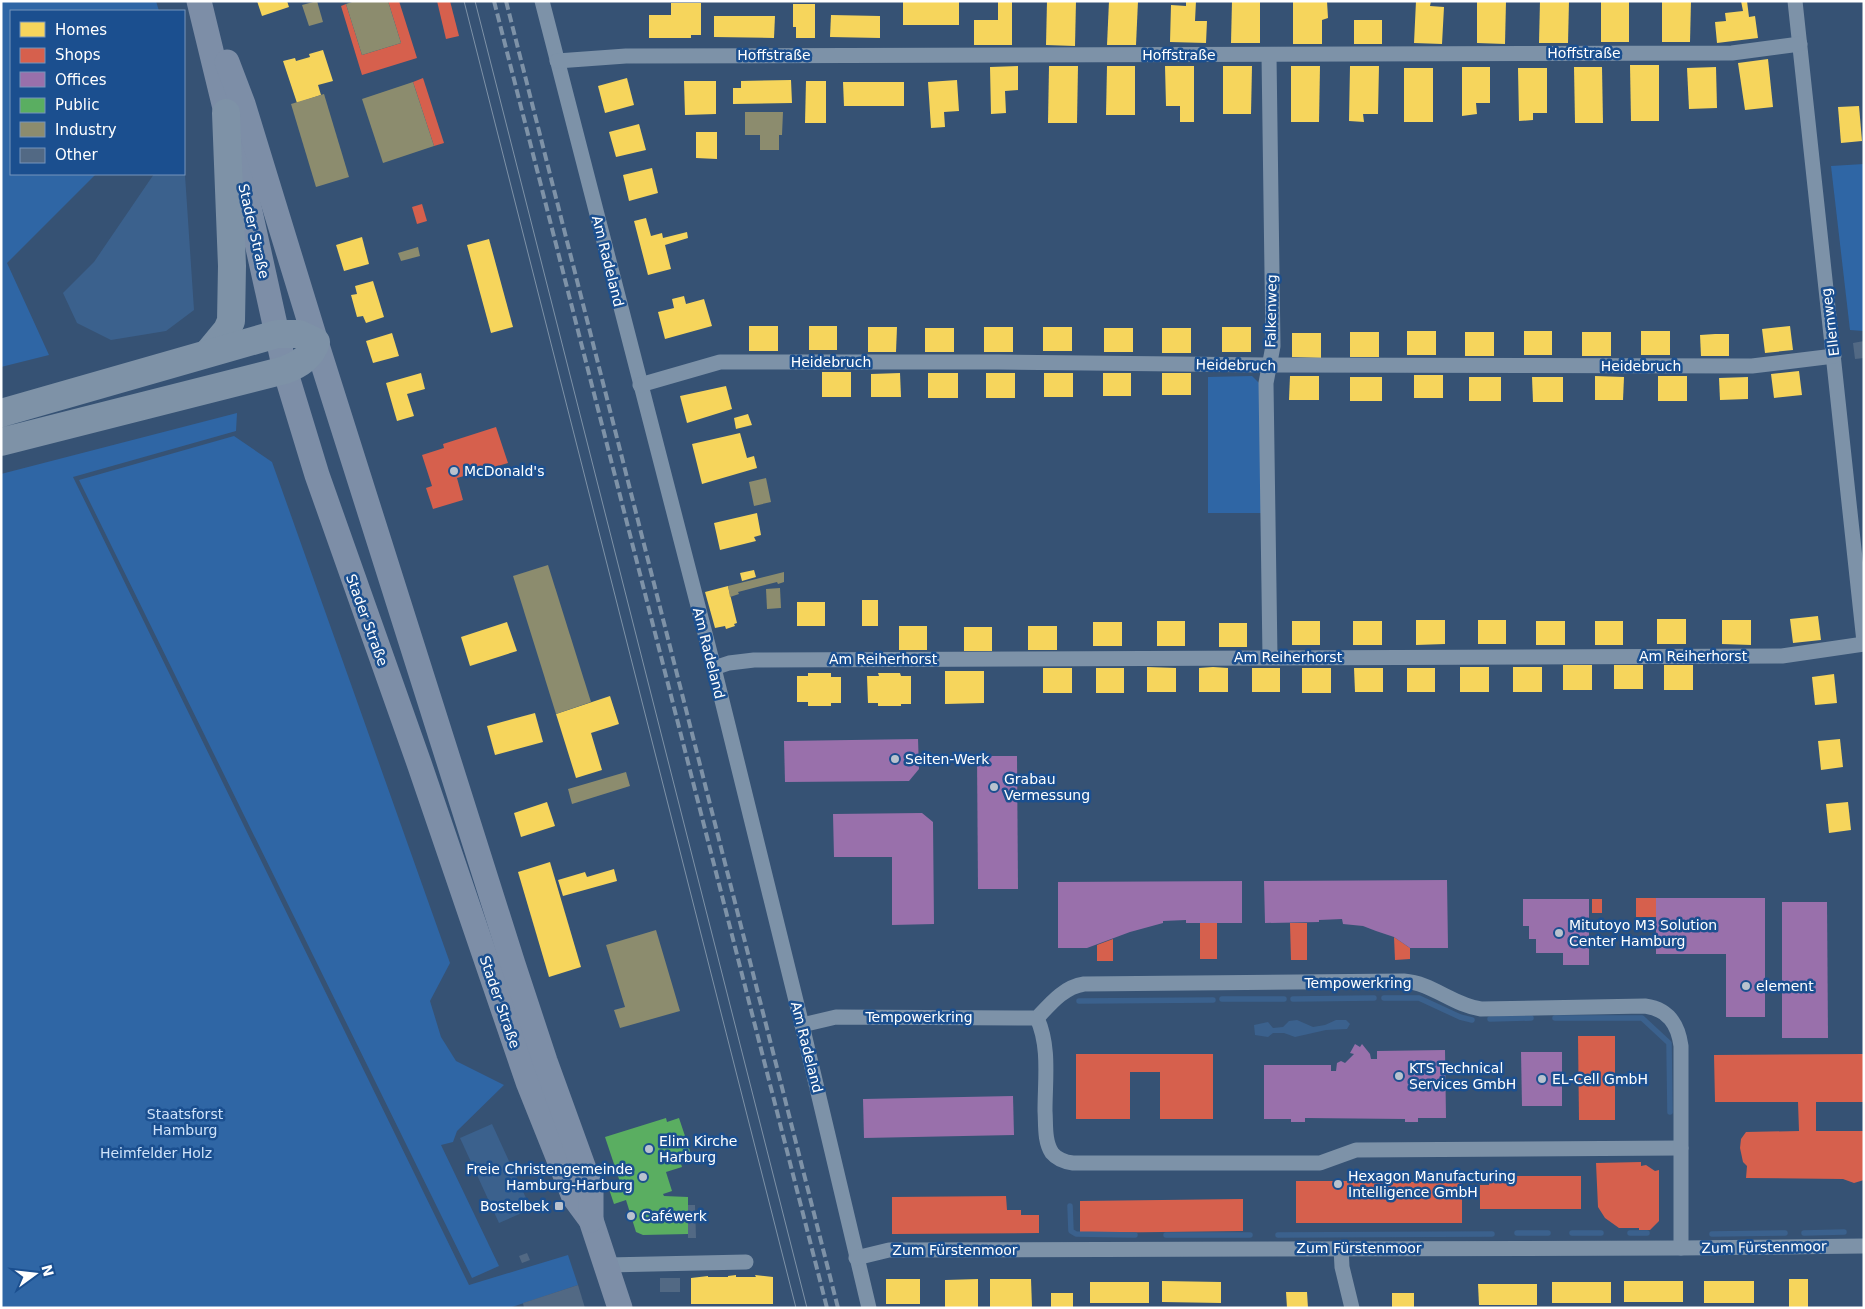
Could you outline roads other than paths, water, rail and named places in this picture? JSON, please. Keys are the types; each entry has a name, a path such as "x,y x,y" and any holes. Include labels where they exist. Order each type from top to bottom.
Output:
{"highway":[{"path":"208,353 228,330 231,321 232,266 226,113"},
{"path":"1,412 277,334 299,334 316,342 307,358 285,370 1,442"}],"main road":[{"name":"Stader Straße","path":"199,1 251,216 285,370 326,503 417,758 528,1082 574,1197 591,1220 620,1308"},
{"name":"Stader Straße","path":"203,1 243,104 316,342 516,973 545,1061 591,1188 591,1220"}],"street":[{"name":"Am Radeland","path":"542,1 714,668 869,1308"},
{"name":"Ellernweg","path":"1795,1 1864,643"},
{"name":"Hoffstraße","path":"557,61 626,56 1732,53 1800,44"},
{"name":"Falkenweg","path":"1269,55 1272,346 1266,383 1270,657"},
{"name":"Heidebruch","path":"640,385 720,362 1752,366 1834,356"},
{"name":"Am Reiherhorst","path":"714,668 729,663 754,660 1782,656 1864,643"},
{"name":"Tempowerkring","path":"802,1025 836,1017 1037,1018 1062,993 1072,986 1084,984 1404,981 1419,983 1465,1006 1481,1009 1651,1007 1661,1011 1672,1020 1679,1030 1680,1038 1681,1248"},
{"path":"1037,1018 1041,1027 1045,1048 1047,1142 1055,1156 1065,1162 1320,1163 1356,1150 1681,1148"},
{"name":"Zum Fürstenmoor","path":"856,1258 889,1250 1864,1246"},
{"path":"1341,1248 1342,1267 1352,1308"},
{"path":"607,1265 746,1262"}],"waterway":[{"path":"1293,999 1374,998"},
{"path":"1384,998 1419,998 1460,1017 1472,1020"},
{"path":"1222,999 1284,999"},
{"path":"1079,1001 1213,1000"},
{"path":"1490,1019 1531,1018"},
{"path":"1555,1018 1642,1018 1669,1043 1670,1112"},
{"path":"1070,1206 1071,1231 1076,1234 1135,1235"},
{"path":"1804,1233 1844,1232"},
{"path":"1517,1233 1548,1233"},
{"path":"1572,1233 1601,1233"},
{"path":"1630,1233 1647,1233"},
{"path":"1712,1234 1785,1233"},
{"path":"1278,1235 1492,1234"},
{"path":"1166,1235 1250,1235"}],"tram line":[{"path":"464,1 796,1308"},
{"path":"475,1 807,1308"}],"railway":[{"path":"494,1 827,1308"},
{"path":"506,1 838,1308"}],"place":[{"name":"McDonald's","path":"454,471"},
{"name":"Seiten-Werk","path":"895,759"},
{"name":"Grabau Vermessung","path":"994,787"},
{"name":"Mitutoyo M3 Solution Center Hamburg","path":"1559,933"},
{"name":"element","path":"1746,986"},
{"name":"KTS Technical Services GmbH","path":"1399,1076"},
{"name":"EL-Cell GmbH","path":"1542,1079"},
{"name":"Elim Kirche Harburg","path":"649,1149"},
{"name":"Freie Christengemeinde Hamburg-Harburg","path":"643,1177"},
{"name":"Hexagon Manufacturing Intelligence GmbH","path":"1338,1184"},
{"name":"Bostelbek","path":"559,1206"},
{"name":"Caféwerk","path":"631,1216"}],"park label":[{"name":"Staatsforst Hamburg","path":"185,1122"},
{"name":"Heimfelder Holz","path":"156,1153"}]}
